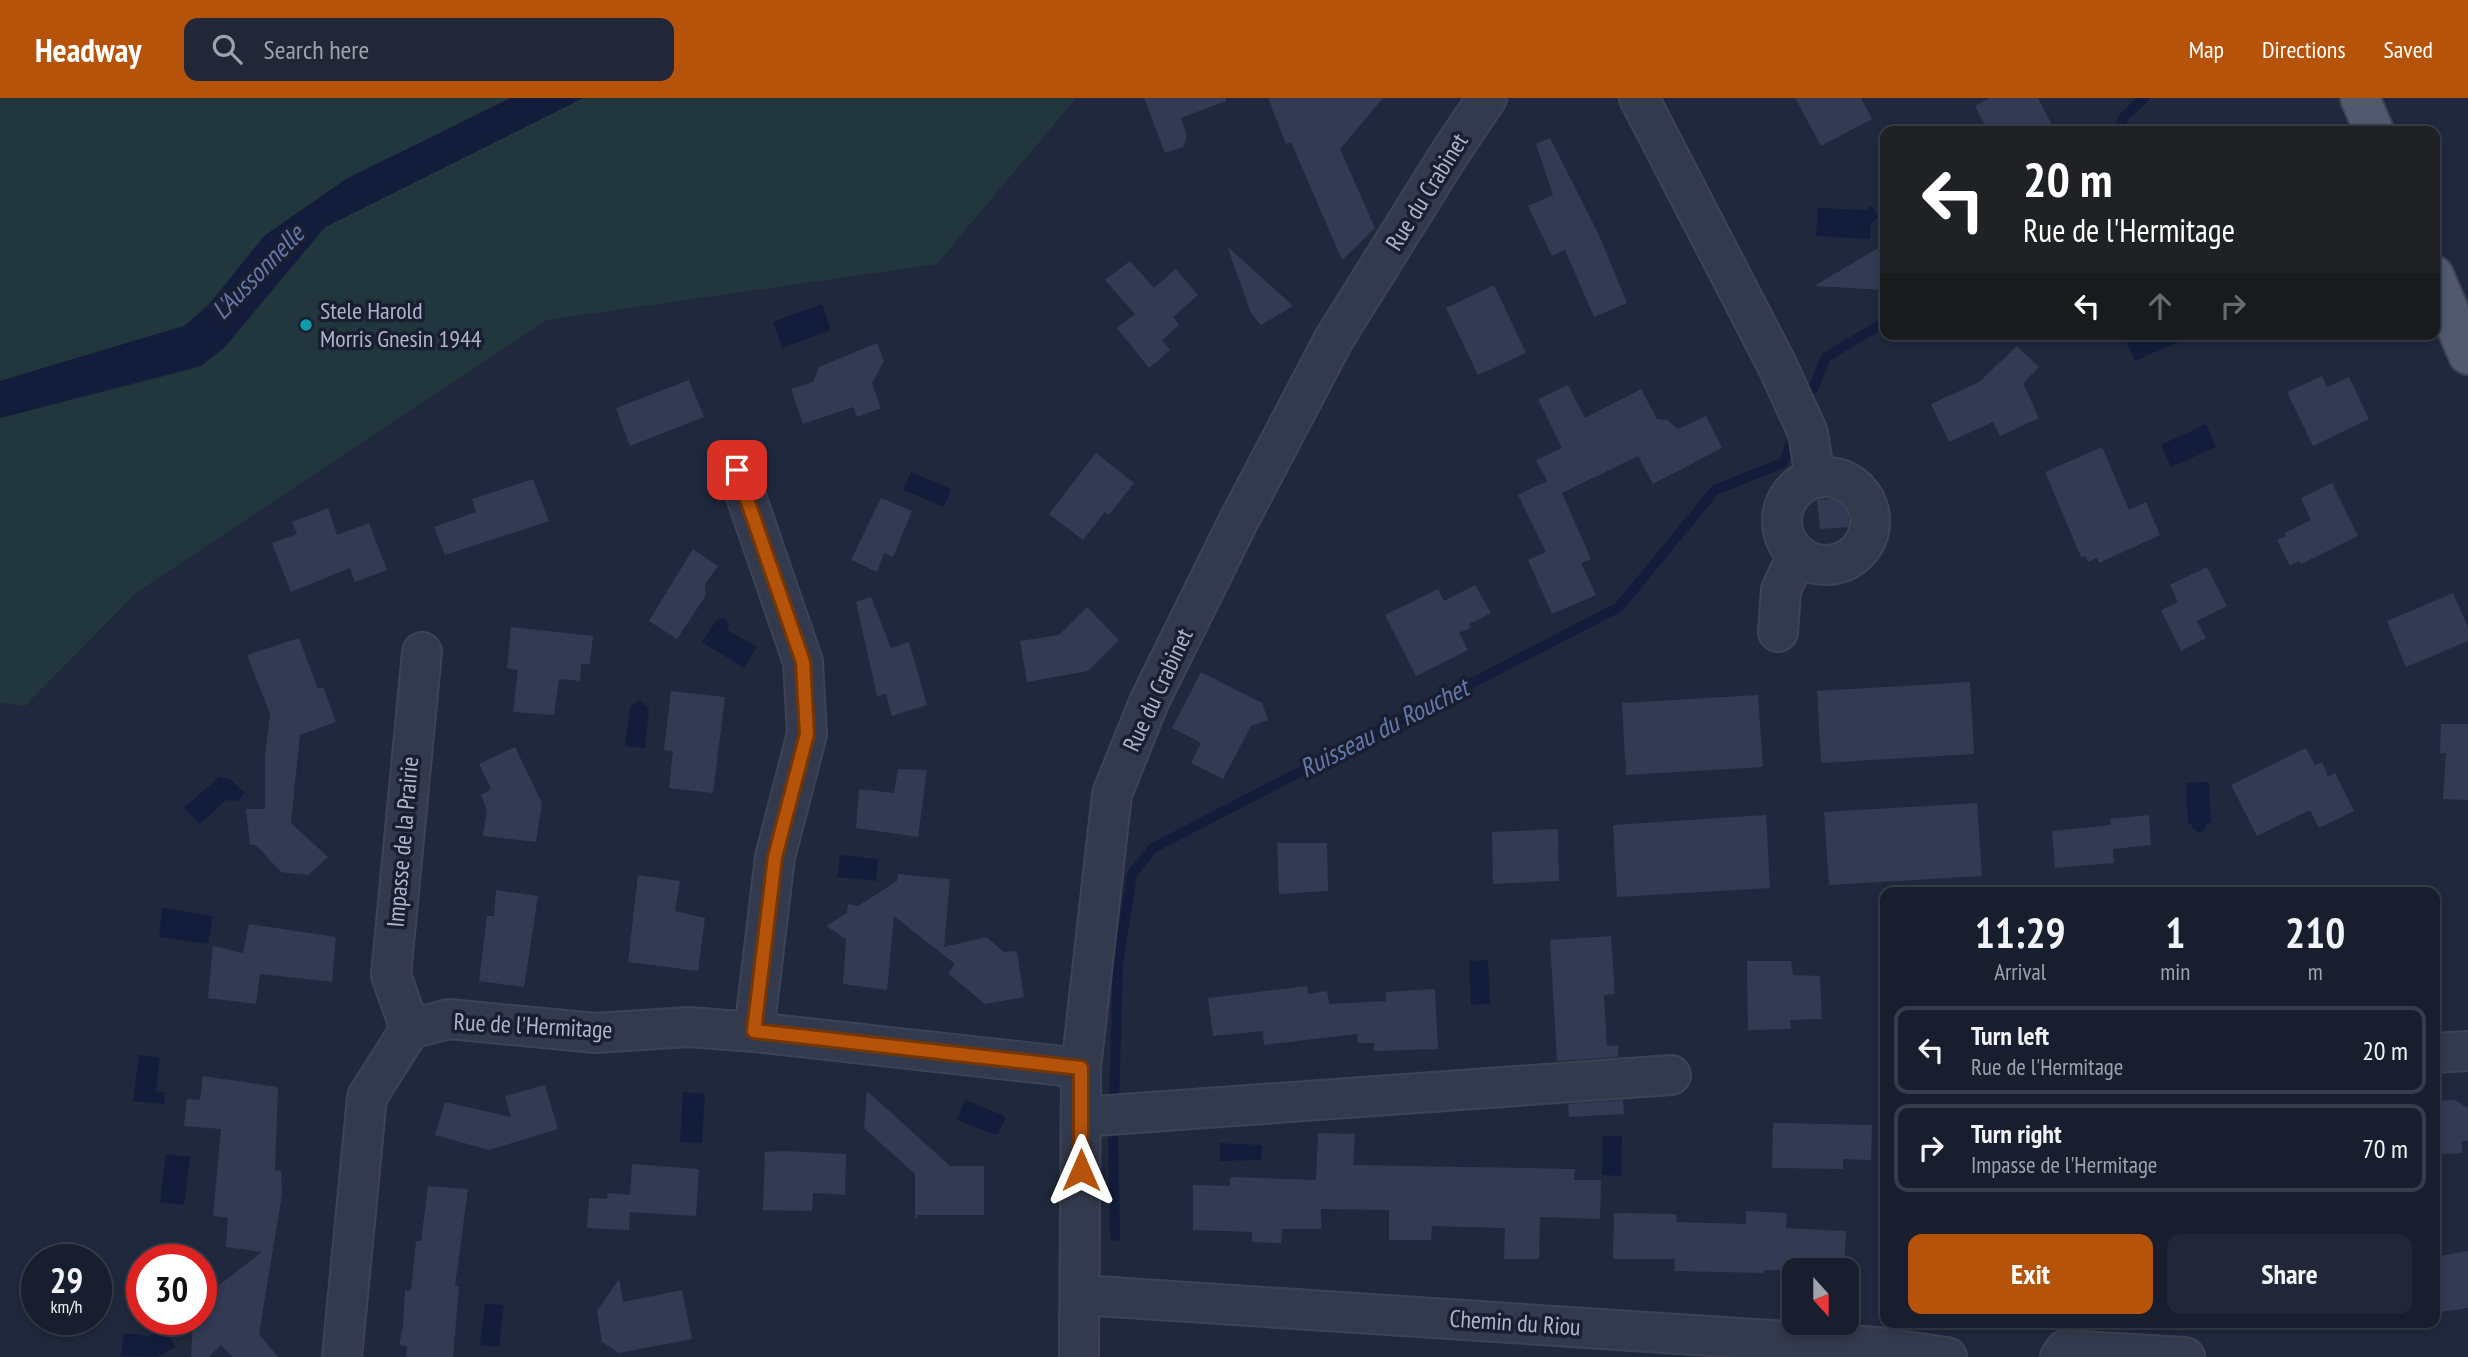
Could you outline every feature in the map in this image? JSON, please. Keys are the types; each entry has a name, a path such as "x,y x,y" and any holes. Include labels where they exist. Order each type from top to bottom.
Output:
{"main road":[{"path":"2360,98 2372,126"},
{"path":"2440,289 2468,355"}],"street":[{"name":"Rue du Crabinet","path":"1079,1357 1081,1068 1112,794 1149,702 1239,520 1334,340 1487,98"},
{"path":"1639,98 1777,365 1808,433 1815,478"},
{"path":"737,470 803,662 807,734 775,857 754,1031"},
{"path":"1815,478 1838,478 1851,484 1862,494 1871,520 1863,547 1852,558 1839,564 1824,566 1810,563 1797,555 1785,537 1782,515 1787,500 1796,489 1815,478"},
{"path":"1779,632 1781,590 1797,555"},
{"name":"Impasse de la Prairie","path":"410,1030 391,975 422,652"},
{"name":"Rue de l'Hermitage","path":"410,1030 449,1019 596,1033 688,1027 754,1031 1081,1068"},
{"path":"342,1357 367,1097 410,1030"},
{"path":"2440,1053 2468,1051"},
{"path":"1081,1116 1671,1075"},
{"name":"Chemin du Riou","path":"1081,1295 1877,1347 1947,1357"},
{"path":"2060,1357 2065,1350 2185,1357"}],"shaded area":[{"path":"0,98 511,98 346,179 184,326 0,381"},
{"path":"583,98 1076,98 937,264 547,320 137,592 25,706 0,703 0,418 200,367 224,348 325,227"}],"water":[{"name":"L'Aussonnelle","path":"511,98 583,98 325,227 224,348 200,366 0,418 0,381 184,326 207,307 264,236 346,179"},
{"path":"1871,206 1879,217 1871,223 1870,239 1816,236 1818,208 1865,210"},
{"path":"822,304 831,330 782,348 773,322"},
{"path":"2133,340 2182,340 2135,361 2127,343"},
{"path":"2206,424 2216,447 2171,467 2161,445"},
{"path":"911,472 951,489 944,507 903,490"},
{"path":"723,618 729,622 728,630 757,647 744,668 702,642 716,621"},
{"path":"640,700 649,709 645,748 625,746 630,707"},
{"path":"219,777 229,778 245,793 238,801 226,800 200,824 184,808"},
{"path":"2209,782 2211,823 2206,823 2205,830 2199,833 2188,824 2186,783"},
{"path":"840,855 878,859 876,881 837,877"},
{"path":"162,908 213,916 208,944 159,937"},
{"path":"1488,960 1490,1004 1471,1005 1469,961"},
{"path":"139,1055 160,1057 156,1091 165,1093 164,1104 133,1101"},
{"path":"683,1092 705,1094 702,1143 680,1142"},
{"path":"965,1100 1003,1115 1005,1119 999,1133 995,1135 957,1120"},
{"path":"1603,1136 1622,1136 1621,1176 1602,1175"},
{"path":"1220,1143 1262,1145 1261,1160 1220,1161"},
{"path":"166,1154 190,1157 184,1205 160,1202"},
{"path":"485,1303 504,1305 499,1347 480,1345"},
{"path":"124,1333 169,1335 175,1347 158,1357 121,1356"}],"building":[{"path":"1144,98 1226,98 1226,101 1181,118 1187,136 1183,147 1165,153"},
{"path":"1268,98 1383,98 1340,149 1375,228 1342,260 1291,142 1286,144"},
{"path":"1795,98 1861,98 1872,119 1821,146"},
{"path":"1990,98 2038,98 2052,126 1985,126 1975,106"},
{"path":"1550,138 1599,235 1627,303 1594,317 1565,250 1552,256 1528,206 1553,195 1536,144"},
{"path":"1227,246 1293,306 1261,325 1251,313"},
{"path":"1880,247 1880,290 1814,286"},
{"path":"1130,261 1154,288 1176,269 1198,295 1173,317 1179,325 1162,340 1170,350 1149,368 1117,328 1135,314 1105,280"},
{"path":"1494,285 1526,353 1478,375 1446,308"},
{"path":"877,343 884,361 872,383 881,408 857,417 853,407 803,424 791,389 813,382 819,367"},
{"path":"2017,346 2039,367 2023,383 2039,418 2000,436 1993,422 1949,442 1931,404 1979,382"},
{"path":"2322,376 2327,387 2349,377 2369,419 2313,446 2287,392"},
{"path":"689,380 704,417 630,446 616,408"},
{"path":"1568,385 1585,418 1641,389 1657,419 1667,420 1678,429 1706,416 1722,448 1653,484 1638,456 1562,493 1591,559 1581,563 1596,595 1552,614 1528,560 1546,552 1518,495 1547,481 1536,460 1562,448 1538,399"},
{"path":"2102,447 2129,510 2146,502 2160,535 2099,563 2097,558 2088,562 2085,556 2081,557 2045,472"},
{"path":"1096,453 1134,483 1109,515 1105,512 1083,540 1049,514"},
{"path":"533,479 549,521 445,555 434,527 476,512 472,499"},
{"path":"2332,483 2358,536 2301,564 2299,561 2290,566 2277,540 2311,520 2301,498"},
{"path":"1847,497 1849,527 1820,529 1817,500"},
{"path":"881,498 912,511 893,557 884,553 877,572 851,560"},
{"path":"328,508 337,535 369,523 387,570 355,582 350,568 291,592 272,543 297,534 292,522"},
{"path":"693,549 718,566 705,584 706,595 677,639 649,621"},
{"path":"2207,567 2227,606 2197,621 2206,638 2181,651 2161,610 2178,602 2170,585"},
{"path":"1475,585 1491,613 1469,624 1470,628 1459,633 1468,650 1416,676 1385,615 1438,589 1444,601"},
{"path":"2453,593 2468,627 2468,641 2406,667 2387,621"},
{"path":"871,597 891,648 909,642 927,705 892,716 886,694 877,696 856,602"},
{"path":"1087,607 1119,640 1088,671 1027,682 1020,641 1059,635"},
{"path":"511,627 593,636 590,664 581,664 580,681 559,679 554,715 513,712 518,670 507,668"},
{"path":"299,638 318,689 323,687 336,722 300,735 291,823 328,857 308,875 281,872 256,845 250,845 246,809 265,809 265,756 270,714 247,655"},
{"path":"1201,672 1262,703 1268,720 1251,726 1223,779 1191,763 1201,743 1172,728"},
{"path":"1970,682 1974,754 1821,763 1817,691"},
{"path":"671,691 725,697 713,793 669,788 673,751 664,750"},
{"path":"1758,695 1763,767 1626,775 1622,703"},
{"path":"2441,724 2468,724 2468,800 2443,799 2446,753 2440,753"},
{"path":"515,747 542,803 536,842 483,836 487,810 481,795 491,789 479,764"},
{"path":"2306,748 2315,765 2322,762 2328,777 2335,773 2354,811 2319,828 2310,810 2257,836 2231,785"},
{"path":"898,769 927,770 918,837 856,828 859,789 894,793"},
{"path":"1977,803 1982,876 1829,885 1824,812"},
{"path":"1766,815 1770,888 1617,897 1613,825"},
{"path":"2149,815 2151,845 2113,849 2114,863 2055,868 2052,831 2111,825 2110,819"},
{"path":"1558,829 1559,881 1493,884 1492,832"},
{"path":"1277,843 1327,843 1328,891 1279,894"},
{"path":"898,874 950,879 944,947 986,937 1004,952 1017,951 1024,997 985,1004 948,973 955,964 894,916 887,990 843,984 846,939 826,926 847,913 848,904 858,906 897,881"},
{"path":"638,875 680,881 675,911 705,918 698,971 628,962"},
{"path":"496,890 538,896 524,987 479,981 487,916 494,916"},
{"path":"249,924 336,937 332,982 260,974 256,1004 208,998 213,946 243,953"},
{"path":"1611,936 1615,994 1604,995 1607,1046 1618,1045 1618,1057 1557,1061 1550,940"},
{"path":"1747,961 1791,961 1793,975 1820,976 1822,1019 1790,1020 1791,1029 1748,1030"},
{"path":"1307,986 1308,994 1327,991 1329,1004 1386,1001 1385,992 1435,989 1438,1049 1374,1051 1374,1043 1358,1043 1357,1034 1264,1045 1263,1031 1213,1036 1208,998"},
{"path":"203,1076 278,1087 275,1170 281,1171 282,1194 259,1334 278,1357 232,1357 221,1345 209,1357 191,1357 192,1335 217,1335 217,1287 262,1252 226,1247 228,1218 213,1216 221,1129 184,1126 187,1099 200,1100"},
{"path":"545,1085 558,1129 489,1150 435,1135 445,1102 511,1117 505,1096"},
{"path":"867,1091 948,1166 984,1166 984,1215 918,1215 915,1220 915,1174 864,1128"},
{"path":"1623,1100 1624,1114 1569,1117 1568,1104"},
{"path":"2455,1100 2468,1108 2468,1141 2462,1141 2462,1153 2440,1155 2440,1101"},
{"path":"1773,1123 1872,1125 1871,1160 1843,1159 1843,1169 1772,1168"},
{"path":"1318,1133 1355,1134 1353,1165 1575,1169 1574,1180 1601,1180 1600,1219 1540,1217 1539,1259 1504,1259 1505,1228 1432,1226 1431,1240 1389,1240 1389,1210 1321,1209 1321,1229 1282,1229 1281,1243 1252,1242 1252,1232 1193,1230 1193,1185 1230,1186 1230,1177 1316,1180"},
{"path":"765,1152 846,1154 845,1195 813,1193 812,1211 763,1210"},
{"path":"632,1164 699,1169 696,1216 630,1212 629,1230 587,1228 589,1198 607,1199 608,1193 630,1195"},
{"path":"428,1186 468,1189 455,1286 459,1286 453,1357 406,1357 407,1346 399,1345 405,1290 411,1291 416,1241 421,1241"},
{"path":"1746,1211 1787,1213 1786,1228 1846,1231 1845,1258 1782,1258 1782,1270 1764,1270 1764,1273 1674,1271 1675,1259 1613,1259 1614,1213 1676,1214 1677,1222 1746,1224"},
{"path":"2468,1251 2468,1308 2440,1312 2440,1256"},
{"path":"619,1279 623,1302 682,1290 692,1339 619,1353 602,1342 597,1311"}],"waterway":[{"name":"Ruisseau du Rouchet","path":"2120,126 2124,117 2144,98"},
{"name":"Ruisseau du Rouchet","path":"1813,389 1826,357 1880,325"},
{"name":"Ruisseau du Rouchet","path":"1114,1104 1118,964 1132,874 1153,848 1619,607 1715,490 1783,463 1795,434"},
{"name":"Ruisseau du Rouchet","path":"1113,1128 1115,1236"}],"place":[{"name":"Stele Harold Morris Gnesin 1944","path":"306,325"}],"route":[{"path":"737,470 803,662 807,734 775,857 754,1031 1081,1068 1081,1170"}]}
